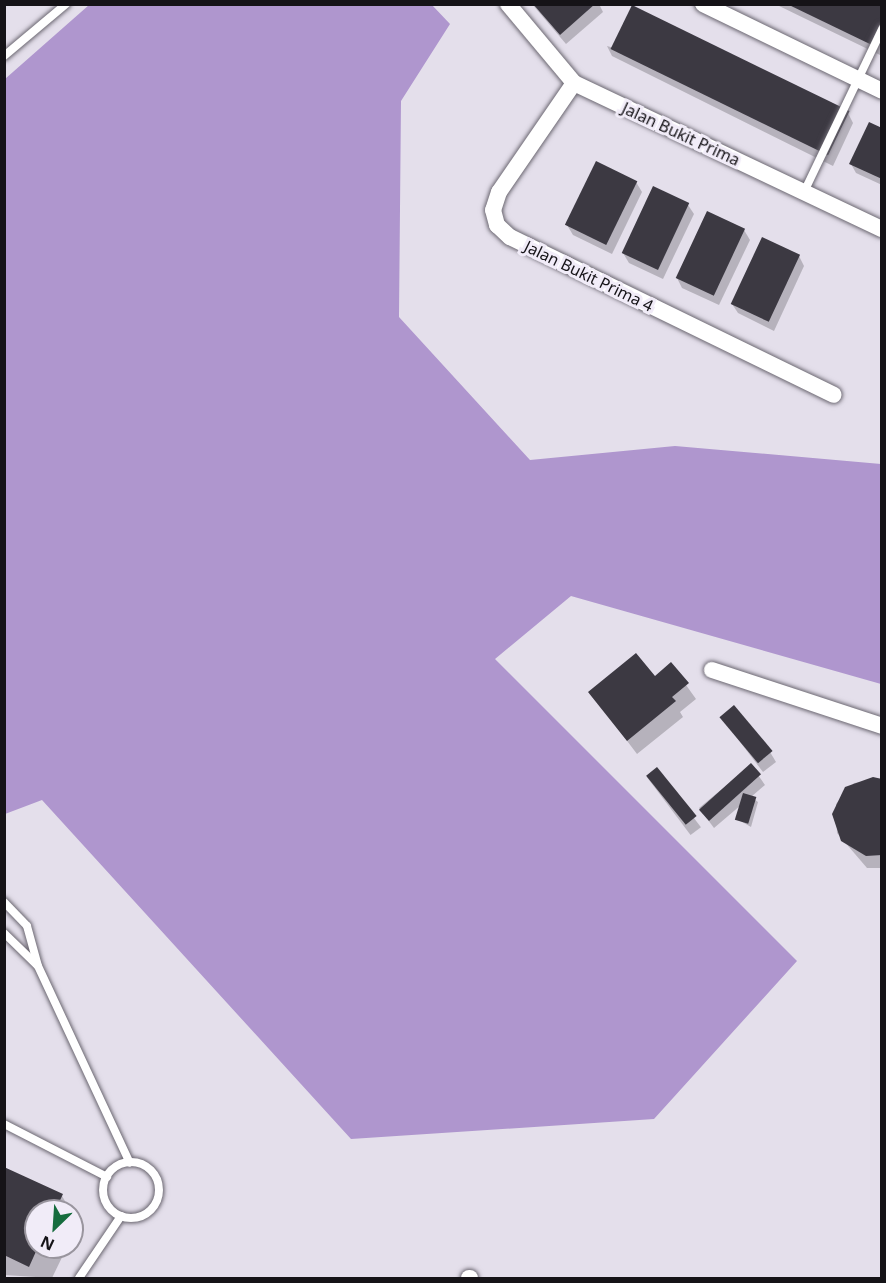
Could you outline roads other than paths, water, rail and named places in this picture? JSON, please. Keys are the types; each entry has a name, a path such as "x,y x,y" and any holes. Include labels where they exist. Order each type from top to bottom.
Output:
{"street":[{"name":"Jalan Bukit Prima","path":"508,4 574,83 882,229"},
{"path":"703,4 882,91"},
{"name":"Jalan Bukit Prima 4","path":"574,83 499,192 493,210 497,225 510,237 834,395"},
{"path":"712,670 882,726"}],"lane":[{"path":"4,56 66,4"},
{"path":"804,192 882,29"},
{"path":"4,902 27,926 38,966 130,1163 150,1170 160,1189 152,1210 143,1216 121,1216"},
{"path":"4,933 38,966"},
{"path":"4,1124 107,1177"},
{"path":"121,1216 104,1195 107,1177 130,1163"},
{"path":"79,1278 121,1216"}]}
